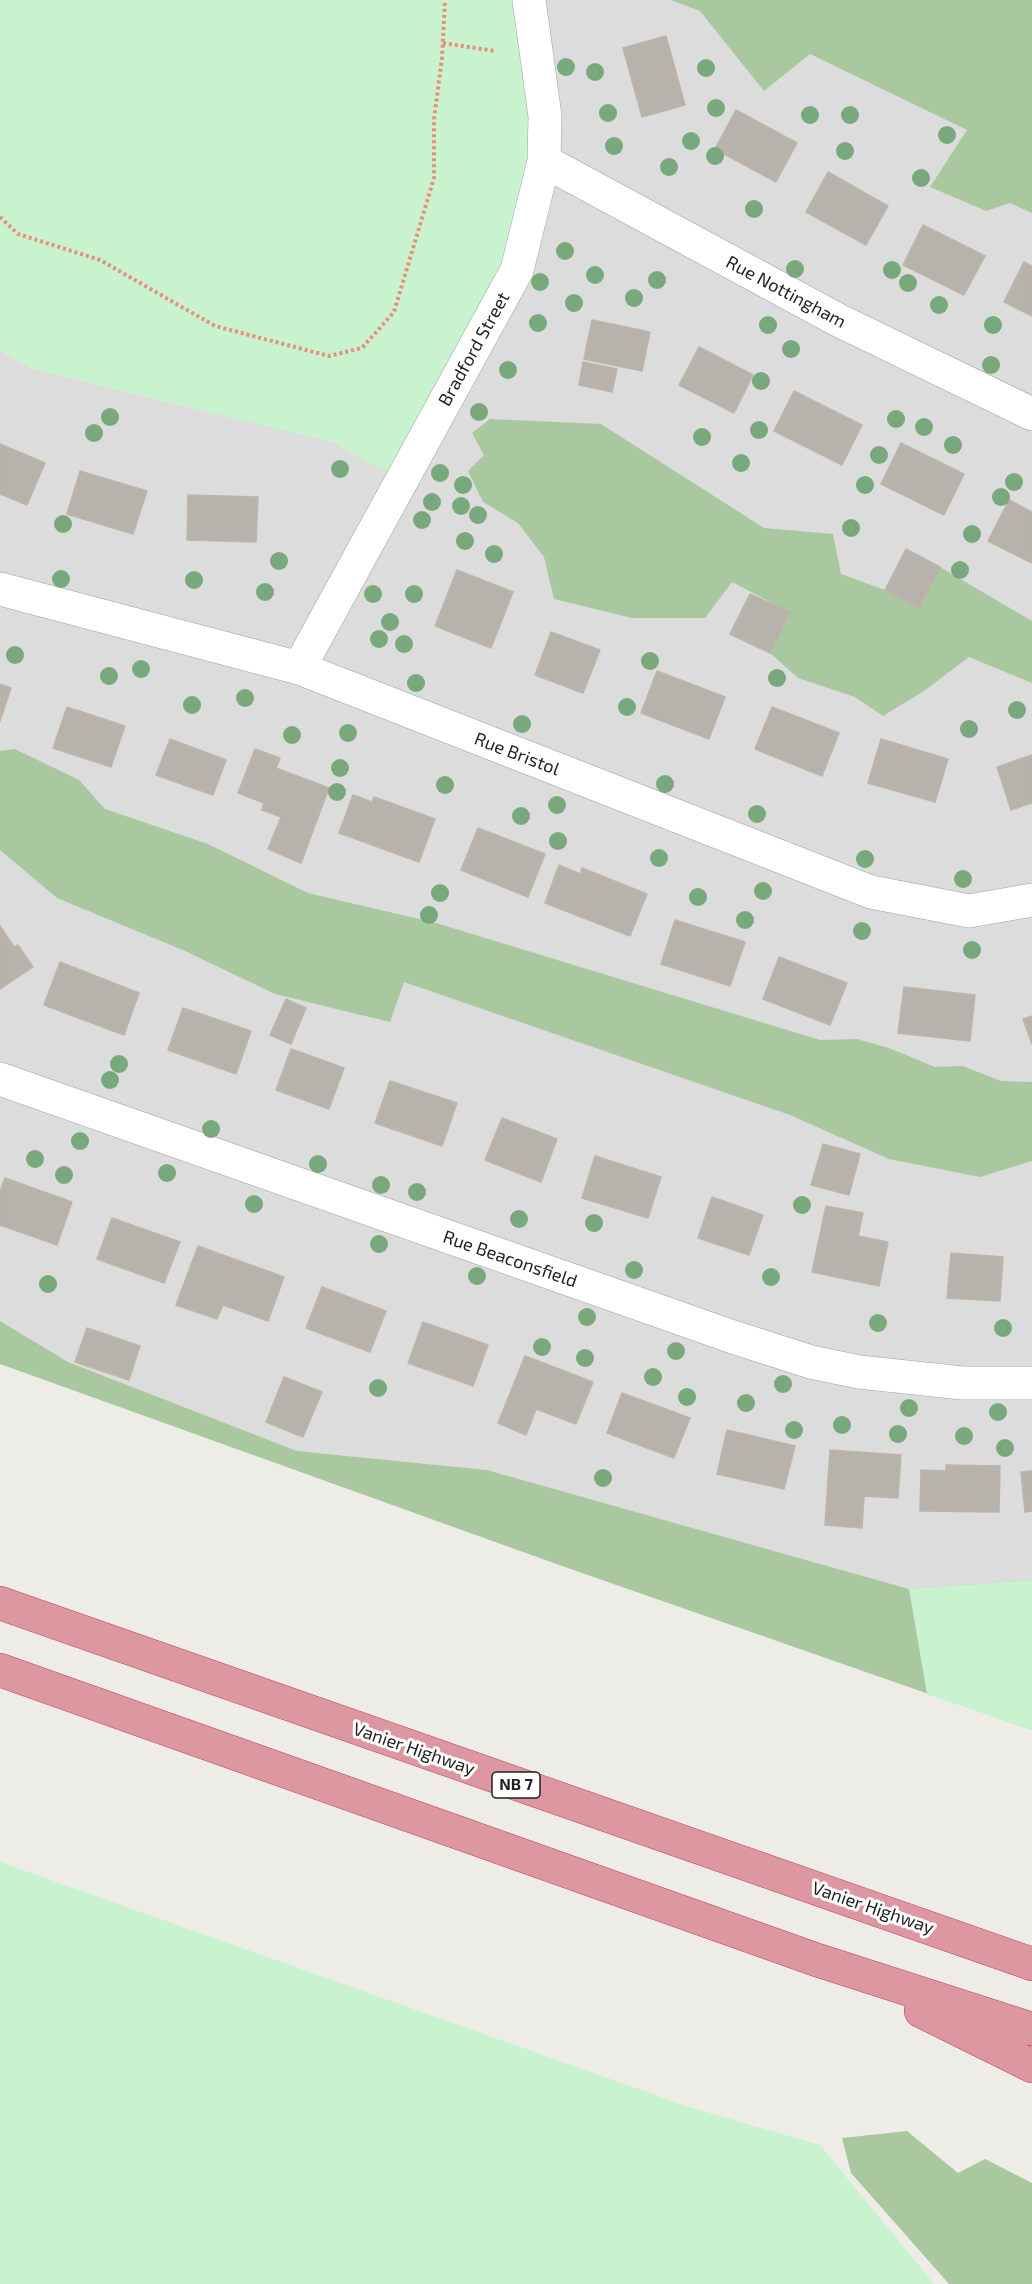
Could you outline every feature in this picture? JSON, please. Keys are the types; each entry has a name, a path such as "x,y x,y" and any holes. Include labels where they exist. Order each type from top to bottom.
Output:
{"highway":[{"name":"Vanier Highway","path":"0,1603 1032,1964"},
{"path":"0,1670 817,1960 1032,2030"},
{"path":"817,1960 1032,2066"}],"street":[{"name":"Bradford Street","path":"299,668 517,270 544,161 545,116 529,0"},
{"name":"Rue Nottingham","path":"544,161 838,320 1032,414"},
{"name":"Rue Bristol","path":"0,589 299,668 871,892 969,911 1032,900"},
{"name":"Rue Beaconsfield","path":"0,1078 688,1322 811,1362 859,1372 962,1383 1032,1383"}],"path":[{"path":"0,217 18,234 100,260 215,326 328,356 362,348 394,312 434,178 434,119 443,43 445,0"},
{"path":"443,43 495,51"}],"shaded area":[{"path":"529,0 1032,0 1032,1580 909,1589 487,1470 297,1451 68,1362 0,1321 0,350 31,368 335,443 367,462 413,481"}],"green space":[{"path":"0,0 529,0 544,161 413,481 367,462 335,443 31,368 0,350"},
{"path":"671,0 1032,0 1032,213 1010,203 986,211 930,187 967,130 810,54 764,91 700,11"},
{"path":"490,419 601,424 764,528 833,534 841,574 885,590 919,608 940,567 1032,621 1032,683 969,657 924,691 883,716 855,697 798,678 770,653 789,612 732,582 705,618 632,618 554,599 544,557 518,523 483,502 468,471 484,455 472,433"},
{"path":"15,749 79,780 105,809 208,844 308,893 436,923 820,1040 857,1039 889,1048 935,1067 963,1066 1001,1081 1032,1082 1032,1161 980,1177 889,1159 790,1115 404,982 390,1022 275,994 185,951 57,898 0,850 0,751"},
{"path":"0,1321 68,1362 297,1451 487,1470 909,1589 1032,1580 1032,1730 562,1566 0,1364"},
{"path":"1032,1580 1032,1730 927,1694 909,1589"},
{"path":"0,1862 689,2107 820,2145 934,2284 0,2284"},
{"path":"907,2131 958,2173 985,2159 1032,2183 1032,2284 949,2284 851,2173 842,2138"}],"building":[{"path":"666,36 685,105 642,117 623,48"},
{"path":"736,110 797,143 776,182 715,149"},
{"path":"828,172 888,206 866,245 806,212"},
{"path":"923,225 985,256 964,295 903,265"},
{"path":"1024,262 1032,266 1032,316 1004,302"},
{"path":"592,320 650,332 642,371 584,359"},
{"path":"699,347 753,375 734,413 679,385"},
{"path":"583,362 617,369 612,392 579,385"},
{"path":"794,391 862,425 842,465 774,431"},
{"path":"901,443 964,474 944,515 881,484"},
{"path":"0,444 45,463 27,505 0,494"},
{"path":"80,471 147,491 133,534 67,514"},
{"path":"188,495 258,497 256,542 187,540"},
{"path":"1009,500 1032,512 1032,563 988,541"},
{"path":"906,549 940,567 919,608 885,590"},
{"path":"457,570 513,592 491,648 435,626"},
{"path":"750,594 790,612 770,653 730,634"},
{"path":"551,632 600,650 583,693 535,675"},
{"path":"657,671 725,697 709,739 641,713"},
{"path":"0,684 11,688 0,721"},
{"path":"67,707 125,726 111,767 53,748"},
{"path":"772,707 839,733 822,776 755,749"},
{"path":"170,739 226,760 213,795 156,775"},
{"path":"881,739 948,759 935,802 868,783"},
{"path":"255,749 280,758 276,768 329,788 301,863 268,849 281,817 262,810 264,803 238,793"},
{"path":"1032,755 1032,803 1011,810 997,767"},
{"path":"353,795 372,802 374,797 435,819 419,862 339,833"},
{"path":"478,828 545,854 528,897 461,870"},
{"path":"559,865 580,874 582,868 647,894 630,936 545,903"},
{"path":"675,920 745,942 730,986 661,964"},
{"path":"0,926 14,947 18,945 33,967 0,989"},
{"path":"779,957 847,983 830,1025 763,999"},
{"path":"60,962 139,993 124,1035 44,1005"},
{"path":"904,987 975,995 970,1041 898,1033"},
{"path":"286,999 306,1008 291,1044 270,1035"},
{"path":"183,1008 251,1031 236,1074 168,1050"},
{"path":"1032,1016 1032,1044 1023,1019"},
{"path":"291,1049 344,1068 329,1109 276,1090"},
{"path":"390,1081 457,1103 442,1146 375,1123"},
{"path":"502,1118 557,1139 541,1182 485,1160"},
{"path":"823,1144 860,1154 849,1195 811,1185"},
{"path":"595,1156 661,1177 648,1218 582,1198"},
{"path":"5,1178 72,1202 57,1245 0,1225 0,1192"},
{"path":"712,1197 763,1215 749,1255 698,1238"},
{"path":"826,1206 863,1213 858,1236 888,1242 879,1286 812,1272"},
{"path":"112,1218 180,1242 164,1283 97,1259"},
{"path":"198,1246 284,1277 268,1321 223,1305 217,1319 176,1305"},
{"path":"951,1253 1003,1257 1000,1301 947,1298"},
{"path":"322,1287 386,1311 370,1352 306,1328"},
{"path":"423,1322 488,1345 473,1386 408,1363"},
{"path":"87,1328 140,1346 129,1380 75,1362"},
{"path":"525,1356 593,1382 576,1424 536,1409 526,1435 498,1423"},
{"path":"284,1377 322,1392 303,1437 266,1422"},
{"path":"622,1393 690,1418 674,1458 607,1433"},
{"path":"727,1430 795,1446 784,1489 717,1474"},
{"path":"830,1450 901,1455 898,1498 864,1496 862,1528 825,1525"},
{"path":"946,1465 1000,1466 999,1512 920,1511 921,1470 946,1471"},
{"path":"1032,1471 1032,1511 1025,1512 1021,1472"}]}
